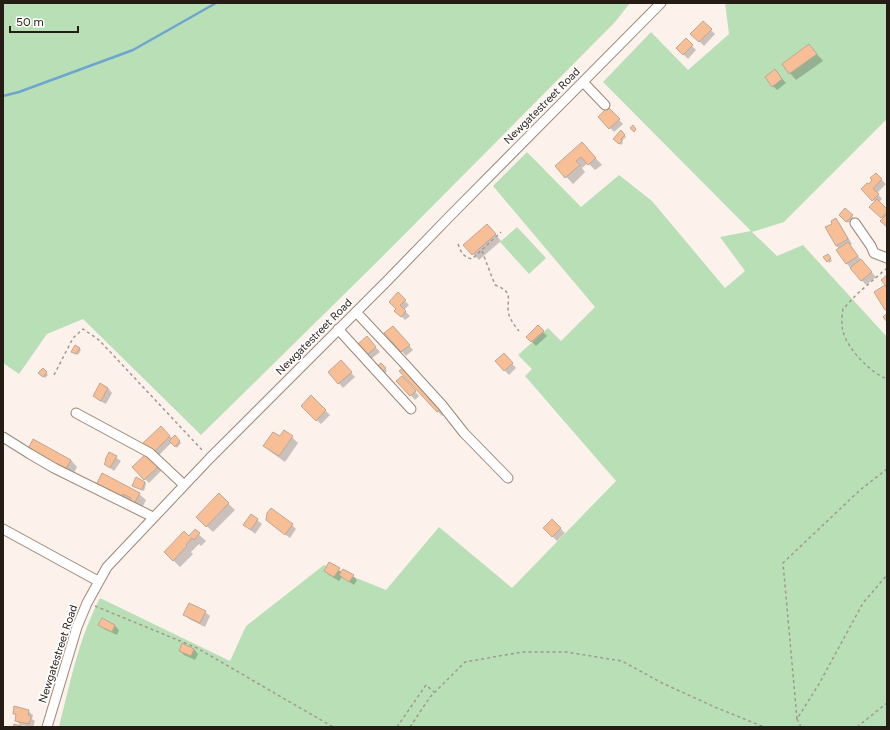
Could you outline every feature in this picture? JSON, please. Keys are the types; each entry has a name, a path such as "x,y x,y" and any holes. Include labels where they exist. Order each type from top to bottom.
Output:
{"street":[{"name":"Newgatestreet Road","path":"47,727 77,627 86,603 107,567 210,458 661,3"},
{"path":"583,82 605,105"},
{"path":"855,223 871,246 874,253 887,258"},
{"path":"356,312 442,405 464,433 508,478"},
{"path":"338,329 411,409"},
{"path":"76,413 150,453 184,485"},
{"path":"3,436 54,468 153,517"},
{"path":"3,529 98,581"}],"path":[{"path":"458,244 461,252 466,258 472,259 501,232"},
{"path":"482,251 495,285 506,292 509,298 508,313 520,332"},
{"path":"887,268 857,294 843,309 842,330 848,343 857,356 880,376 887,379"},
{"path":"54,375 73,338 83,329 99,340 210,458"},
{"path":"801,727 797,719 783,563 860,490 887,469"},
{"path":"797,719 819,684 863,603 887,575"},
{"path":"86,603 196,648 333,727"},
{"path":"410,727 435,692 465,662 522,652 566,652 622,661 662,683 764,727"},
{"path":"397,727 426,685 435,692"},
{"path":"857,727 887,703"}],"green space":[{"path":"3,3 630,3 615,22 382,257 201,435 83,319 47,334 19,374 3,363"},
{"path":"725,3 887,3 887,119 784,222 752,232 777,256 803,245 887,337 887,727 59,727 71,677 86,629 100,598 230,661 246,626 324,565 386,590 439,527 512,588 616,481 525,376 532,369 518,355 548,328 561,341 595,307 493,186 527,152 581,207 619,175 652,201 725,288 745,271 720,237 751,231 603,82 651,32 688,70 729,34"},
{"path":"517,227 546,258 529,274 500,242"}],"building":[{"path":"703,21 712,29 699,42 690,34"},
{"path":"686,38 693,45 683,55 676,48"},
{"path":"809,44 817,54 789,74 782,64"},
{"path":"775,69 782,79 772,87 765,77"},
{"path":"608,107 620,119 609,129 598,117"},
{"path":"633,125 636,129 634,132 630,128"},
{"path":"621,130 625,135 619,144 613,139"},
{"path":"582,142 596,158 588,165 581,157 576,161 580,165 565,178 555,166"},
{"path":"876,173 882,179 873,189 879,194 872,201 861,189 867,183 869,184 872,180 870,178"},
{"path":"877,199 887,209 887,212 881,218 869,207"},
{"path":"845,208 853,215 846,222 839,215"},
{"path":"887,214 887,227 880,221"},
{"path":"836,218 848,239 836,246 825,227 832,224 831,221"},
{"path":"487,224 496,234 472,255 463,245"},
{"path":"848,242 858,256 846,264 836,250"},
{"path":"828,254 831,258 827,262 823,257"},
{"path":"861,259 872,272 861,281 850,268"},
{"path":"887,275 887,287 881,280"},
{"path":"885,285 887,289 887,309 885,310 874,292"},
{"path":"398,292 406,300 400,305 406,311 401,317 394,311 396,309 389,302"},
{"path":"887,313 887,322 883,317"},
{"path":"538,325 544,331 531,342 526,337"},
{"path":"393,326 410,345 401,352 384,333"},
{"path":"367,336 376,347 366,356 357,345"},
{"path":"75,345 80,348 76,354 71,352"},
{"path":"504,353 513,363 504,371 495,361"},
{"path":"341,360 352,372 338,384 328,372"},
{"path":"381,363 386,368 381,373 376,367"},
{"path":"43,368 47,372 43,377 38,373"},
{"path":"403,368 440,410 437,412 399,371"},
{"path":"402,376 416,391 410,396 396,381"},
{"path":"100,383 108,388 101,401 93,396"},
{"path":"311,395 326,410 316,421 301,406"},
{"path":"161,426 170,436 154,452 142,444"},
{"path":"284,430 293,436 279,456 263,446 273,432 280,436"},
{"path":"175,435 180,441 175,447 169,441"},
{"path":"33,439 71,460 65,471 27,451"},
{"path":"109,452 117,456 110,468 104,464"},
{"path":"147,453 159,466 144,480 132,467"},
{"path":"102,473 140,493 133,506 128,503 131,498 123,494 121,498 96,485"},
{"path":"136,477 145,482 142,490 132,486"},
{"path":"219,493 229,503 206,527 196,517"},
{"path":"271,508 293,524 285,535 266,520 267,513"},
{"path":"251,514 258,519 251,530 243,525"},
{"path":"552,519 561,528 552,537 543,528"},
{"path":"195,529 200,533 194,540 192,538 186,545 187,546 173,561 164,552 184,531 189,536"},
{"path":"329,562 340,568 334,577 324,571"},
{"path":"343,569 354,575 349,582 339,575"},
{"path":"189,603 206,611 200,623 183,615"},
{"path":"102,618 115,625 112,632 98,625"},
{"path":"182,643 194,649 191,656 179,651"},
{"path":"14,706 29,710 28,715 31,716 29,724 15,721 16,714 13,714"},
{"path":"14,724 25,727 13,727"}],"waterway":[{"path":"3,96 19,92 133,50 216,3"}]}
